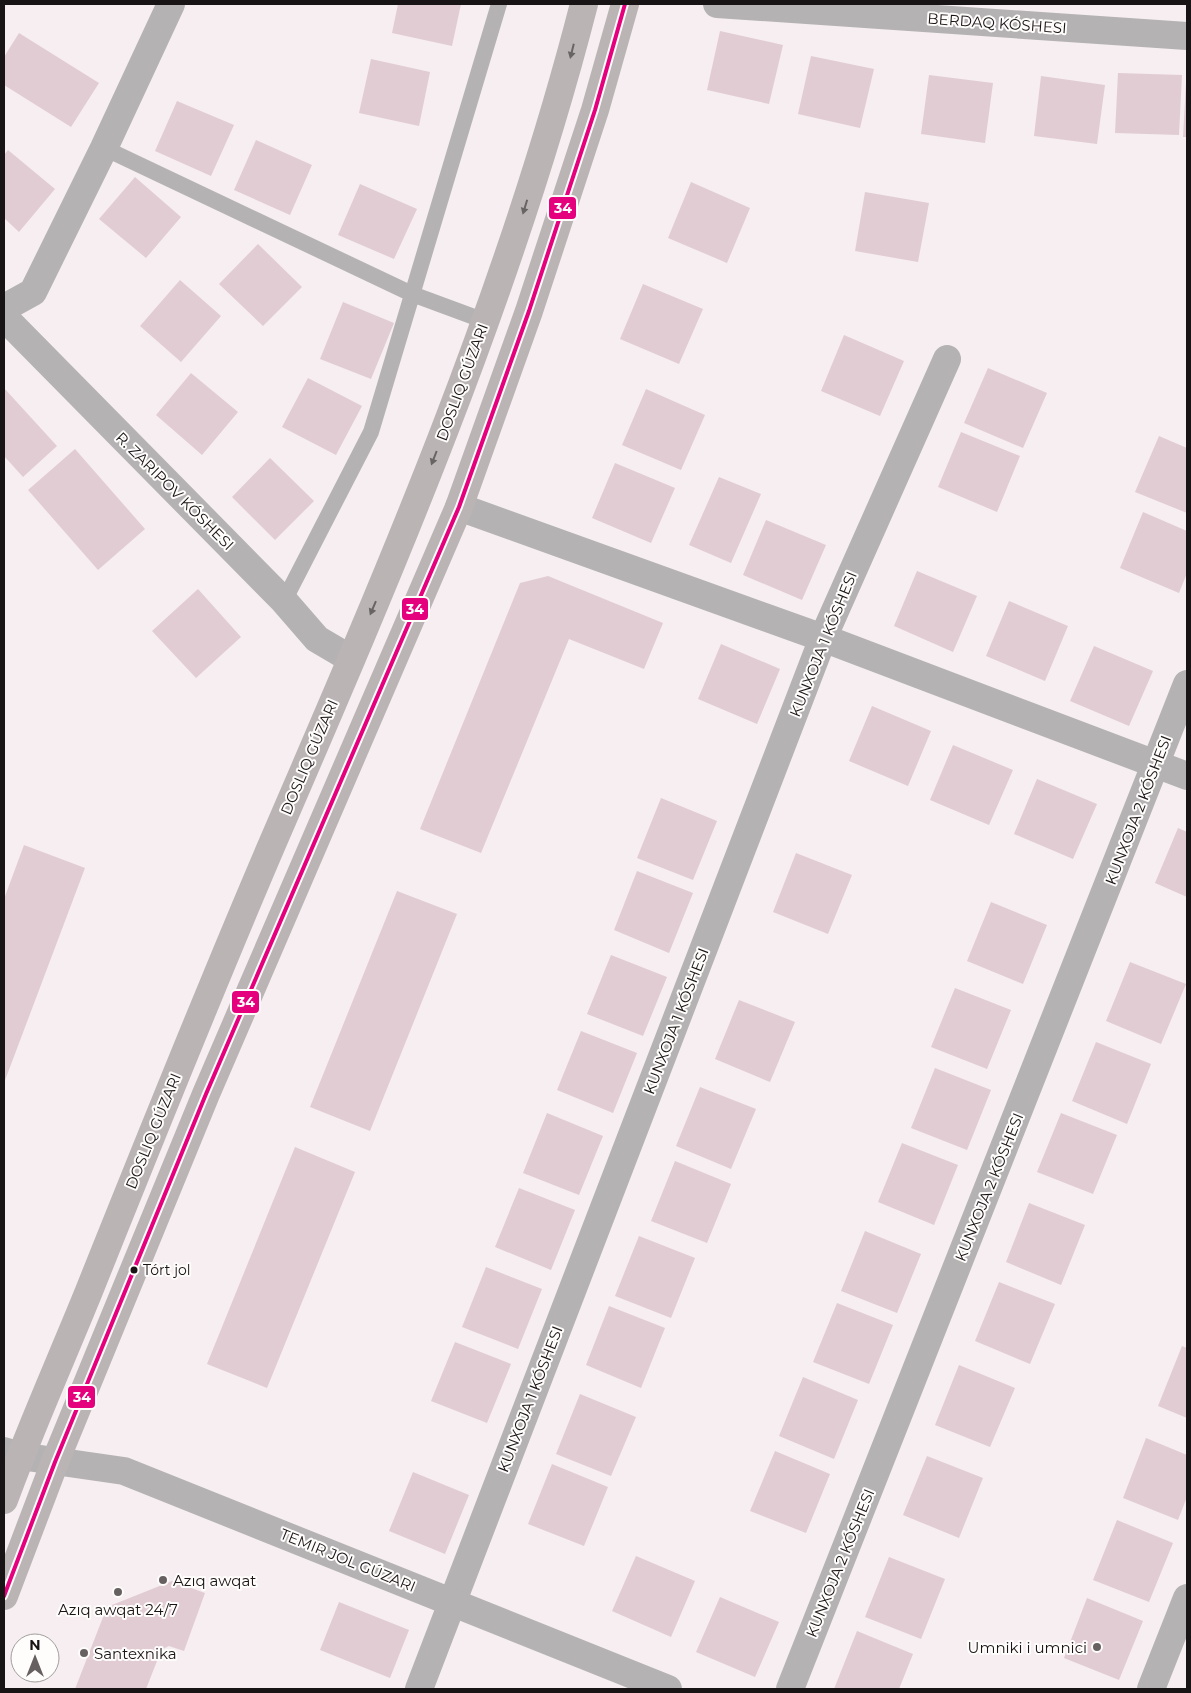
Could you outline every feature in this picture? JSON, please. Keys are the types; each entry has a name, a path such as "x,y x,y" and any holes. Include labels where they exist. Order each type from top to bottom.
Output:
{"main road":[{"path":"4,1500 12,1453 52,1384 223,957 398,550 521,222 570,61 584,4"},
{"path":"4,1596 55,1462 206,1094 459,507 529,311 595,110 625,4"}],"street":[{"path":"4,308 33,292 104,148 171,4"},
{"name":"BERDAQ KÓSHESI","path":"717,4 1187,36"},
{"name":"R. ZARIPOV KÓSHESI","path":"4,317 284,602 317,638 351,659"},
{"name":"KUNXOJA 1 KÓSHESI","path":"419,1689 823,638 947,359"},
{"path":"459,507 823,638 1187,776"},
{"name":"KUNXOJA 2 KÓSHESI","path":"790,1689 1187,684"},
{"path":"12,1453 55,1462 124,1471 668,1689"},
{"path":"1152,1689 1187,1598"}],"lane":[{"path":"284,602 371,432 499,4"},
{"path":"104,148 412,294 485,321"}],"building":[{"path":"398,4 461,4 452,46 392,33"},
{"path":"720,31 783,45 769,104 707,90"},
{"path":"19,33 99,83 71,127 4,85 4,57"},
{"path":"811,56 874,69 860,128 798,114"},
{"path":"371,59 430,72 419,126 359,113"},
{"path":"1118,73 1182,75 1179,135 1115,133"},
{"path":"929,75 993,83 985,143 921,134"},
{"path":"1041,76 1105,85 1097,144 1034,136"},
{"path":"1186,83 1187,137 1183,137"},
{"path":"177,101 234,125 211,176 155,151"},
{"path":"256,140 312,165 290,215 234,190"},
{"path":"8,150 55,189 19,232 4,218 4,155"},
{"path":"135,177 181,217 146,258 99,219"},
{"path":"691,182 750,208 727,263 668,238"},
{"path":"360,184 417,209 394,259 338,235"},
{"path":"865,192 929,203 918,262 855,251"},
{"path":"258,244 302,287 263,326 219,284"},
{"path":"180,280 221,316 181,362 140,326"},
{"path":"643,284 703,309 679,364 620,339"},
{"path":"343,302 394,323 371,379 320,359"},
{"path":"844,335 904,361 880,416 821,391"},
{"path":"988,368 1047,393 1023,448 964,423"},
{"path":"191,373 238,412 202,455 156,415"},
{"path":"308,378 362,406 336,455 282,427"},
{"path":"4,388 57,446 23,477 4,456"},
{"path":"646,389 705,415 681,470 622,445"},
{"path":"961,432 1020,456 997,512 938,487"},
{"path":"1159,436 1187,448 1187,513 1135,492"},
{"path":"75,449 145,529 98,570 28,490"},
{"path":"270,458 314,501 275,540 232,497"},
{"path":"615,463 675,488 651,543 592,518"},
{"path":"719,477 761,494 731,563 689,545"},
{"path":"1143,512 1187,531 1187,573 1179,593 1120,568"},
{"path":"766,520 826,545 802,600 743,575"},
{"path":"917,571 977,596 953,652 894,626"},
{"path":"548,576 663,623 644,669 569,639 481,853 420,829 520,583"},
{"path":"198,589 241,637 196,678 152,631"},
{"path":"1009,601 1068,626 1045,681 986,656"},
{"path":"721,644 780,669 757,724 698,699"},
{"path":"1094,646 1153,671 1129,726 1070,701"},
{"path":"872,706 931,731 908,786 849,761"},
{"path":"953,745 1013,770 989,825 930,800"},
{"path":"1037,779 1097,804 1073,859 1014,834"},
{"path":"661,798 717,821 693,880 637,858"},
{"path":"1178,828 1187,832 1187,897 1155,883"},
{"path":"24,845 85,868 4,1083 4,899"},
{"path":"796,853 852,875 828,934 773,912"},
{"path":"637,871 693,893 669,953 614,930"},
{"path":"397,891 457,914 370,1131 310,1107"},
{"path":"991,902 1047,925 1023,984 967,961"},
{"path":"611,955 667,977 643,1036 587,1014"},
{"path":"1130,962 1186,984 1161,1044 1106,1021"},
{"path":"955,988 1011,1010 987,1069 931,1047"},
{"path":"739,1000 795,1022 770,1082 715,1059"},
{"path":"581,1031 637,1053 613,1113 557,1090"},
{"path":"1096,1042 1151,1064 1127,1124 1072,1101"},
{"path":"935,1068 991,1090 967,1150 911,1128"},
{"path":"700,1087 756,1109 731,1169 676,1146"},
{"path":"547,1113 603,1136 579,1195 523,1173"},
{"path":"1061,1113 1117,1135 1093,1194 1037,1172"},
{"path":"902,1143 958,1165 934,1225 878,1202"},
{"path":"295,1147 355,1172 267,1388 207,1364"},
{"path":"675,1161 731,1184 707,1243 651,1221"},
{"path":"519,1188 575,1210 551,1270 495,1247"},
{"path":"1029,1203 1085,1225 1061,1285 1006,1262"},
{"path":"865,1231 921,1254 897,1313 841,1291"},
{"path":"639,1236 695,1258 671,1318 615,1296"},
{"path":"486,1267 542,1289 518,1349 462,1327"},
{"path":"999,1282 1055,1304 1030,1364 975,1341"},
{"path":"837,1303 893,1325 869,1384 813,1362"},
{"path":"609,1306 665,1328 641,1388 586,1365"},
{"path":"455,1342 511,1364 487,1423 431,1401"},
{"path":"1182,1346 1187,1348 1187,1418 1158,1406"},
{"path":"959,1365 1015,1388 990,1447 935,1425"},
{"path":"803,1377 858,1400 834,1459 779,1436"},
{"path":"580,1394 636,1417 611,1476 556,1454"},
{"path":"1146,1438 1187,1455 1187,1497 1178,1520 1123,1498"},
{"path":"775,1451 830,1474 806,1533 750,1511"},
{"path":"927,1456 983,1478 959,1538 903,1515"},
{"path":"552,1464 608,1487 584,1546 528,1524"},
{"path":"413,1472 469,1495 445,1554 389,1531"},
{"path":"1117,1520 1173,1543 1149,1602 1093,1580"},
{"path":"636,1556 695,1581 671,1637 612,1611"},
{"path":"889,1557 945,1579 921,1639 865,1617"},
{"path":"172,1581 205,1593 184,1651 169,1646 161,1650 156,1648 153,1654 159,1656 146,1689 75,1689 107,1607"},
{"path":"720,1597 779,1622 755,1677 696,1652"},
{"path":"1087,1598 1143,1621 1119,1680 1064,1658"},
{"path":"339,1602 409,1630 390,1678 320,1650"},
{"path":"857,1631 913,1654 899,1689 834,1689"}],"transit line":[{"name":"34","path":"4,1596 55,1462 206,1094 459,507 529,311 595,110 625,4"}],"place":[{"name":"Tórt jol","path":"134,1270"},
{"name":"Azıq awqat","path":"163,1580"},
{"name":"Azıq awqat 24/7","path":"118,1592"},
{"name":"Umniki i umnici","path":"1097,1647"},
{"name":"Santexnika","path":"84,1653"}]}
